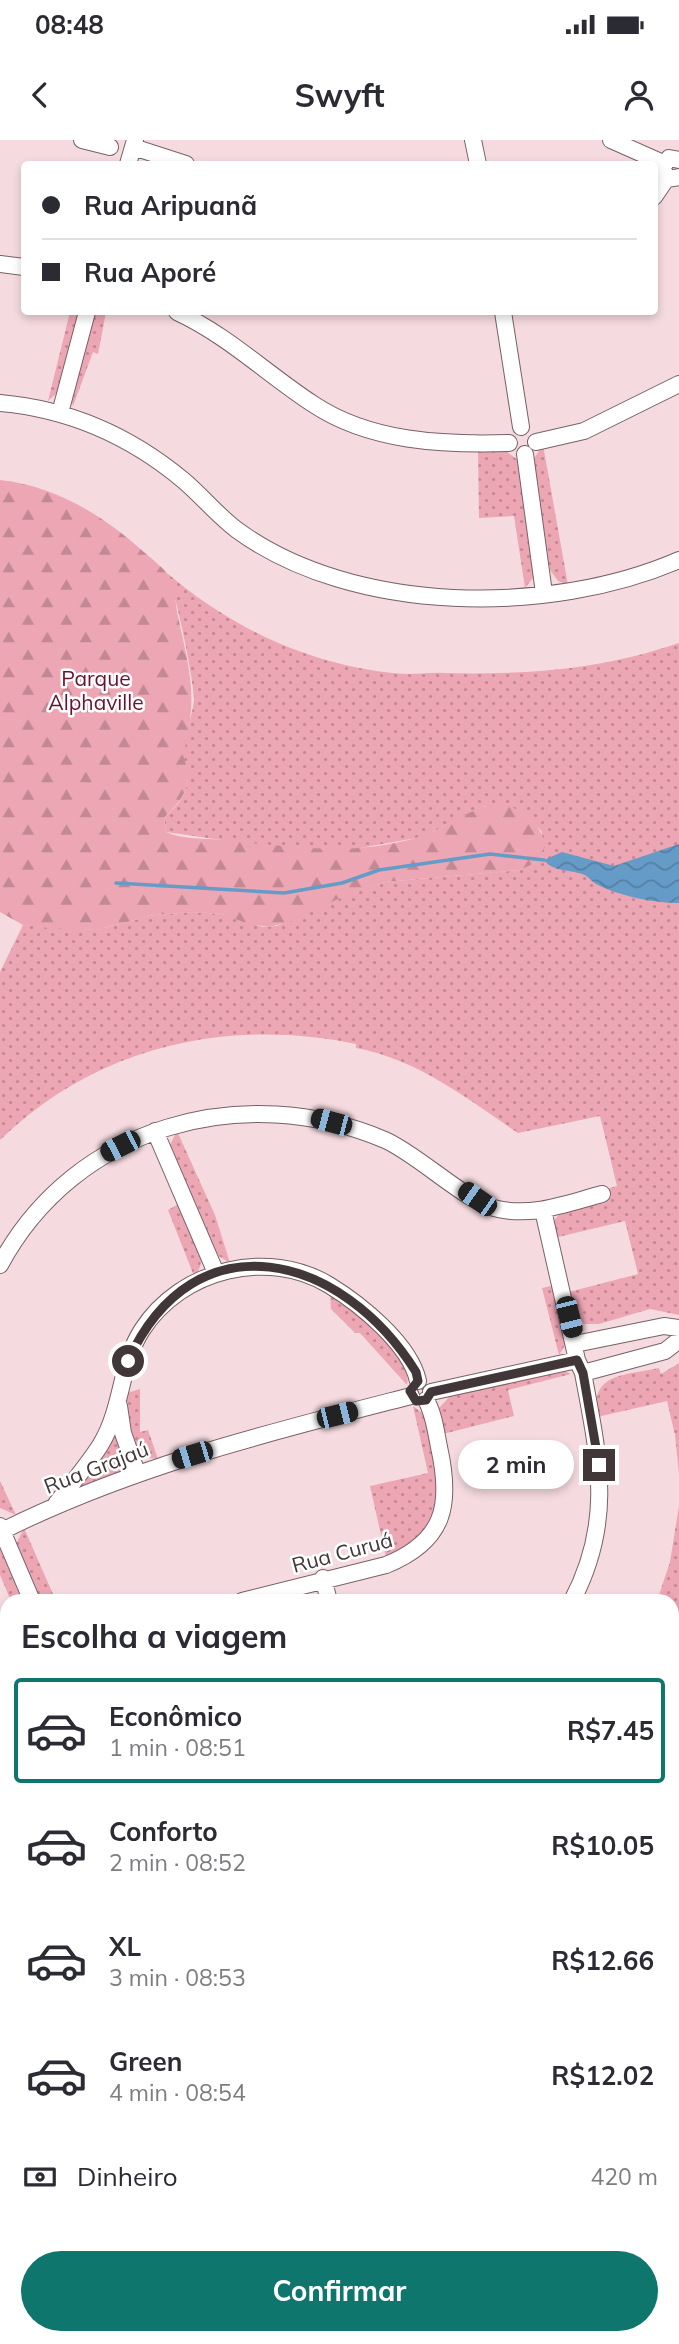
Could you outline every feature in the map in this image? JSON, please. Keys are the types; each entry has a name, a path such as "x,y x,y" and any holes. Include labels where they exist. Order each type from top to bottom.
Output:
{"street":[{"path":"82,140 110,147"},
{"path":"474,140 478,161"},
{"path":"611,140 674,165 658,191"},
{"path":"129,161 134,143 179,161"},
{"path":"0,264 21,267"},
{"path":"60,413 86,315"},
{"path":"182,315 224,339 315,405 347,421 426,442 453,445 509,443"},
{"path":"503,315 521,427"},
{"path":"521,427 511,433 509,443 514,451 584,431 679,384"},
{"path":"0,403 60,413 132,444 184,481 236,529 270,552 308,570 357,586 453,598 570,591 616,581 679,560"},
{"path":"521,427 532,431 530,448 544,593"},
{"path":"0,1265 50,1198 79,1172 104,1154 155,1130 204,1118 255,1112 311,1116 388,1142 495,1209 519,1213 543,1210 601,1194"},
{"path":"155,1130 216,1273"},
{"path":"543,1210 578,1359 602,1485 594,1544 585,1576 576,1594"},
{"path":"56,1504 101,1444 119,1406 128,1361 142,1330 165,1303 190,1285 216,1273 243,1267 274,1267 324,1282 349,1297 381,1325 403,1352 418,1381 428,1383 423,1396"},
{"path":"578,1359 664,1326 679,1328"},
{"path":"578,1359 666,1351 679,1340"},
{"name":"Rua Grajaú","path":"1,1528 137,1473 264,1433 578,1359"},
{"name":"Rua Curuá","path":"267,1594 323,1578 386,1565 406,1556 424,1543 440,1522 446,1497 445,1472 423,1396"},
{"path":"119,1406 123,1433 137,1473"},
{"path":"1,1528 29,1594"},
{"path":"323,1578 327,1594"}],"green space":[{"path":"69,315 79,315 58,392 48,401"},
{"path":"92,315 105,315 98,354 93,352 73,406 71,399"},
{"path":"543,445 568,585 558,581 550,570 533,460"},
{"path":"478,450 504,450 518,460 535,569 533,578 525,588 514,516 479,518"},
{"name":"Parque Alphaville","path":"0,480 41,489 96,515 156,562 171,580 189,669 191,714 184,755 188,780 181,798 164,818 166,832 187,838 322,849 370,847 419,837 469,813 498,804 522,812 540,832 545,847 537,862 520,870 385,882 338,899 293,921 269,927 249,924 222,914 192,912 154,915 96,930 48,928 23,925 0,912"},
{"path":"167,573 193,594 249,629 310,655 375,671 408,674 533,672 591,665 679,643 679,1315 650,1309 599,1324 584,1324 574,1314 569,1292 638,1274 625,1221 554,1238 553,1222 561,1212 605,1203 611,1197 610,1188 617,1186 600,1116 518,1133 461,1094 421,1071 378,1053 356,1048 356,1044 307,1037 259,1035 212,1038 165,1047 121,1062 78,1082 38,1108 0,1140 0,972 23,925 96,930 154,915 192,912 222,914 263,927 277,926 347,895 385,882 520,870 537,862 542,832 524,817 486,806 422,837 343,851 277,848 166,832 164,818 180,801 187,784 183,751 194,699 184,635"},
{"path":"177,1131 215,1215 230,1263 214,1253 169,1147"},
{"path":"180,1203 200,1251 201,1261 194,1276 168,1210"},
{"path":"555,1285 567,1342 559,1355 542,1288"},
{"path":"330,1293 366,1321 392,1346 407,1373 407,1385 360,1333 355,1333 331,1309"},
{"path":"679,1363 679,1474 675,1435 667,1401 597,1417 596,1402 599,1391 612,1379 659,1368 661,1374"},
{"path":"562,1370 571,1374 508,1390 514,1416 443,1434 439,1408 451,1395"},
{"path":"140,1389 140,1432 148,1430 158,1459 141,1457 132,1444 127,1418 127,1393"},
{"path":"413,1406 425,1415 437,1465 439,1498 427,1529 415,1542 386,1557 370,1486 428,1473"},
{"path":"117,1420 124,1468 117,1475 77,1488"},
{"path":"0,1481 16,1515 0,1508"},
{"path":"679,1506 679,1594 659,1594 670,1562"},
{"path":"24,1528 53,1594 36,1594 16,1544"},
{"path":"0,1542 22,1594 8,1594 0,1575"}],"water":[{"path":"679,844 679,903 627,896 596,884 580,873 558,869 544,860 562,852 614,866"}],"waterway":[{"path":"116,883 284,893 342,883 379,870 490,854 544,860"}],"route":[{"path":"128,1361 142,1330 165,1303 190,1285 216,1273 243,1267 274,1267 300,1272 349,1297 381,1325 416,1372 418,1381 412,1384 410,1391 411,1397 416,1401 426,1400 431,1392 577,1360 583,1373 599,1465"}]}
